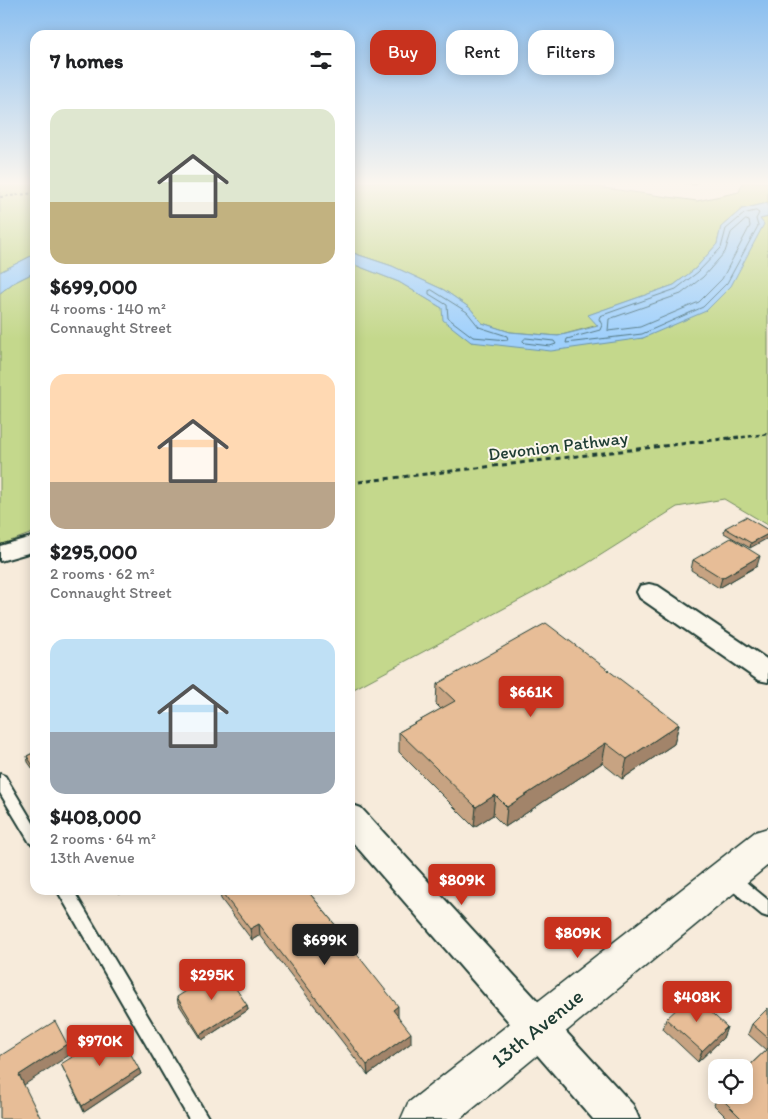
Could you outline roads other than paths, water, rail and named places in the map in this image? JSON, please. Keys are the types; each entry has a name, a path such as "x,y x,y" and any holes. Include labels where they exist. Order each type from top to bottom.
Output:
{"street":[{"path":"0,554 30,545"},
{"path":"649,592 768,673"},
{"path":"355,823 619,1119"},
{"name":"13th Avenue","path":"424,1119 768,843"}],"lane":[{"path":"0,780 30,831"},
{"path":"727,876 768,910"},
{"path":"68,895 200,1119"}],"water":[{"path":"719,234 759,234 731,286 706,311 643,338 551,351 471,342 443,320 442,308 399,282 355,265 355,254 392,266 444,290 470,308 482,323 510,332 558,336 598,326 588,315 674,285 695,269 717,244"},
{"path":"30,257 30,274 13,283 0,293 0,272"}]}
